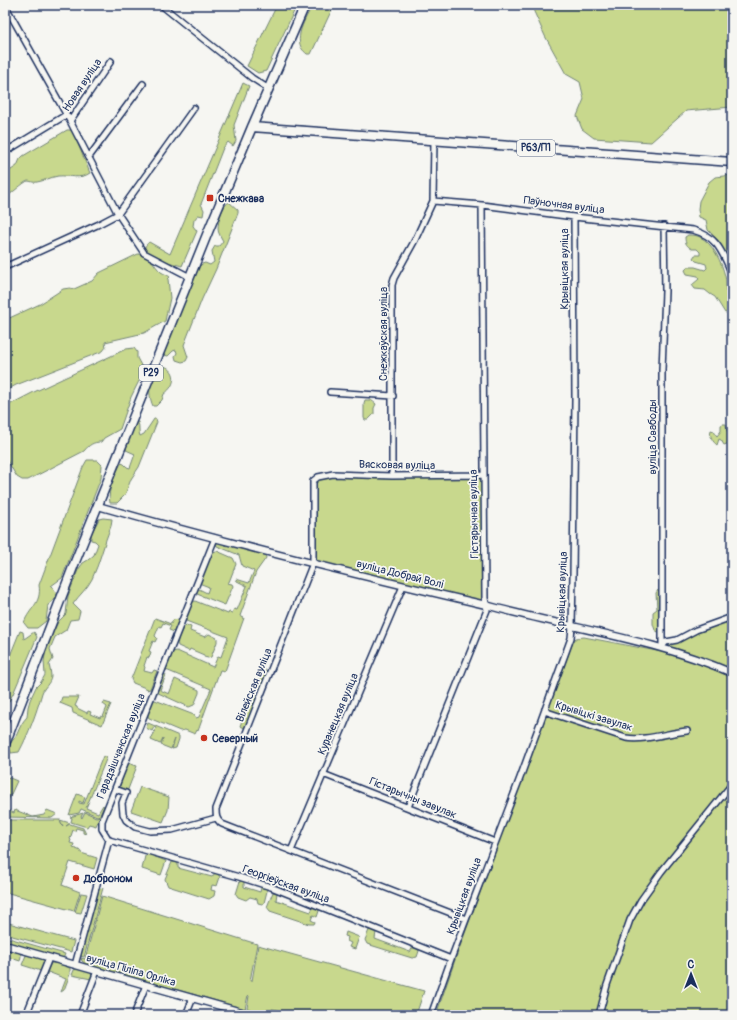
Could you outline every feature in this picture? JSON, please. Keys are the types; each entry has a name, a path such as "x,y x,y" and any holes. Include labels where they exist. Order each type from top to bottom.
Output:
{"main road":[{"name":"Р29","path":"5,744 190,277 252,126 305,5"},
{"name":"Р63/П1","path":"252,126 434,141 732,162"}],"street":[{"path":"5,5 70,121 118,214 144,253 190,277"},
{"path":"161,5 252,78 269,88"},
{"name":"Новая вуліца","path":"70,121 111,61"},
{"path":"89,157 143,84"},
{"path":"5,266 97,225 118,214 194,108"},
{"path":"5,152 66,116"},
{"path":"433,201 434,141"},
{"name":"Паўночная вуліца","path":"433,201 482,205 693,230 704,233 717,243 732,274"},
{"name":"Снежкаўская вуліца","path":"392,476 392,285 394,278 415,240 433,201"},
{"name":"Гістарычная вуліца","path":"408,807 487,610 484,475 482,205"},
{"name":"Крывіцкая вуліца","path":"432,1015 494,842 571,638 575,400 574,217"},
{"name":"вуліца Свабоды","path":"662,648 662,370 665,291 664,226"},
{"path":"330,392 392,396"},
{"name":"Вясковая вуліца","path":"313,481 318,477 333,474 392,476 484,475"},
{"name":"Вілейская вуліца","path":"216,818 216,809 313,563 313,481"},
{"name":"вуліца Добрай Волі","path":"98,506 215,538 403,586 662,648 732,673"},
{"name":"Гарадзішчанская вуліца","path":"109,840 102,829 101,824 215,538"},
{"name":"Куранецкая вуліца","path":"291,851 403,586"},
{"path":"662,648 666,642 677,640 696,630 732,617"},
{"name":"Крывіцкі завулак","path":"545,709 547,712 626,738 638,739 687,731"},
{"name":"Гістарычны завулак","path":"323,774 494,842"},
{"path":"599,1015 607,985 630,920 641,900 661,872 732,784"},
{"path":"115,789 126,794 122,803 123,814 126,820 135,827 150,831 172,830 216,818 222,824 466,920"},
{"path":"75,965 109,840"},
{"name":"Георгіеўская вуліца","path":"109,840 239,877 271,888 451,959"},
{"name":"вуліца Піліпа Орліка","path":"5,945 252,1015"},
{"path":"26,1015 49,958"},
{"path":"80,1015 97,971"},
{"path":"134,1015 146,985"},
{"path":"186,1015 193,998"}],"green space":[{"path":"277,5 297,5 266,71 258,73 247,66"},
{"path":"313,5 334,5 311,54 307,54 301,48 300,37 302,25"},
{"path":"531,5 732,5 732,107 686,111 651,142 594,138 582,129 577,116 584,99 580,82 566,74 545,36"},
{"path":"243,83 249,86 234,125 236,141 233,146 228,142 223,148 201,204 204,210 203,216 198,215 194,220 193,226 197,231 182,266 162,260 147,253 145,249 149,242 170,254"},
{"path":"67,130 71,130 73,132 90,173 74,177 58,176 36,182 28,181 5,198 5,174 17,166 23,156"},
{"path":"732,175 732,263 728,262 718,240 708,230 706,220 699,217 698,209 699,201 709,182 715,177"},
{"path":"229,202 238,210 238,213 184,345 188,357 186,361 182,362 176,360 176,350 168,356 164,355 163,352 198,268 202,264 205,263 210,265 214,262 212,251 215,246 219,246 223,241 218,230 222,210"},
{"path":"688,235 697,236 705,240 716,254 722,265 725,276 726,292 732,299 732,311 725,313 715,297 705,290 695,289 692,285 699,279 698,276 687,274 685,270 688,267 695,267 705,270 707,268 706,264 696,261 693,258 695,255 700,255 700,252 697,249 692,249 689,247 685,241 685,237"},
{"path":"138,254 142,254 149,258 161,272 170,277 168,279 170,298 165,321 144,333 105,342 106,347 103,351 16,385 5,391 5,320 40,304 63,289 74,289 92,281 99,273"},
{"path":"134,348 137,352 137,358 144,371 131,397 120,429 104,438 101,442 91,444 84,451 28,480 22,480 17,477 5,457 5,407 126,349"},
{"path":"160,365 170,370 174,377 171,386 164,394 162,400 156,406 153,406 150,396 150,384 153,374"},
{"path":"365,400 371,400 376,404 374,414 368,420 365,420 364,418"},
{"path":"154,419 156,419 157,422 139,467 131,479 125,495 117,503 110,503 109,498 111,487 121,463 130,468 135,454 126,450 127,442 135,423 138,422 140,436 144,434"},
{"path":"726,424 727,431 732,431 732,442 724,445 719,439 717,445 712,439 711,430 714,431 717,436 721,431 721,425"},
{"path":"87,460 97,460 102,465 101,478 62,578 51,586 56,592 56,596 48,605 46,621 37,628 28,628 24,623 39,597 39,585 83,467"},
{"path":"484,475 486,605 313,563 313,481 322,476"},
{"path":"99,519 112,519 111,526 92,579 73,604 80,611 78,619 70,620 66,630 55,637 50,649 53,659 49,665 51,677 42,693 32,723 19,752 11,753 8,747 27,717 30,700 36,687 45,675 44,661 47,644 58,622 66,614 68,596 78,570 83,563 94,555 98,544 91,540 91,534"},
{"path":"217,541 265,554 266,558 256,572 240,616 244,618 225,671 220,670 198,731 197,730 195,734 185,730 180,731 149,718 147,714 152,701 155,700 194,715 196,718 199,717 211,689 166,670 165,668 172,652 177,651 213,667 218,656 221,657 228,637 186,621 185,618 192,602 195,601 228,614 229,612 232,613 234,609 237,610 247,586 236,579 249,583 254,571 242,566 239,555 217,546"},
{"path":"217,551 233,558 236,564 229,582 227,583 232,584 233,586 225,605 197,594 196,592 197,588 207,593 209,587 199,583 212,552"},
{"path":"658,590 660,592 660,629 658,632 655,630 653,624 653,612 657,609 656,593"},
{"path":"155,618 171,624 173,620 179,619 174,632 169,630 171,626 163,623 161,627 159,626 155,636 157,638 155,642 153,641 149,651 151,652 149,658 147,657 144,666 144,671 152,673 154,670 157,671 150,689 147,690 148,689 133,683 131,679"},
{"path":"732,621 732,1015 436,1015 573,642 576,638 584,637 657,651 669,651 662,648 666,642 720,622"},
{"path":"186,625 191,627 190,631 205,637 209,634 217,638 217,642 211,657 204,657 204,655 190,649 189,651 178,646 179,635"},
{"path":"20,631 23,632 24,639 34,632 37,637 13,694 5,708 5,668"},
{"path":"263,669 267,671 260,690 255,688"},
{"path":"164,674 166,675 160,690 169,694 175,679 199,690 194,705 189,707 156,692"},
{"path":"253,692 258,694 245,728 240,726"},
{"path":"62,697 79,697 75,706 77,708 87,713 88,711 91,712 90,714 100,718 101,716 103,717 107,707 103,704 104,702 111,704 102,725 73,713 72,708 60,703"},
{"path":"148,723 179,736 176,748 172,749 175,739 171,749 161,745 163,738 160,744 151,740 156,728 154,727 152,731 146,728"},
{"path":"103,756 107,757 86,808 98,813 103,805 104,806 100,815 97,816 81,809 79,813 69,815 77,794 85,797 83,803 79,801 79,803 84,804"},
{"path":"128,763 137,766 127,792 121,788 120,785"},
{"path":"5,776 17,781 5,807"},
{"path":"140,787 169,797 168,810 163,822 131,811"},
{"path":"5,809 14,813 15,810 33,817 44,815 47,810 57,814 52,818 5,817"},
{"path":"85,812 96,817 100,816 96,826 89,824 87,827 71,822 72,818 70,817 83,813 82,818"},
{"path":"5,820 60,820 70,823 66,826 70,824 83,828 86,834 83,833 83,830 76,828 75,831 73,830 70,843 74,844 73,847 81,851 81,853 97,858 94,869 70,862 62,885 80,892 74,911 5,892"},
{"path":"148,854 166,861 161,875 142,869 145,856"},
{"path":"172,862 178,863 178,868 212,877 215,873 218,874 220,877 217,886 212,885 211,890 215,891 214,896 209,899 168,886 165,879"},
{"path":"240,881 244,881 244,887 260,892 261,888 266,888 267,891 264,903 258,903 257,899 250,897 246,900 238,897 236,894"},
{"path":"103,888 84,957 80,956 98,891 99,889"},
{"path":"273,892 277,893 276,900 311,912 313,907 318,909 319,911 317,917 313,915 311,920 315,922 314,924 309,924 270,911 267,907"},
{"path":"81,893 87,894 81,913 75,912"},
{"path":"102,896 257,944 250,981 252,981 258,945 424,991 416,1015 278,1015 278,1010 272,1009 271,1012 257,1012 247,1008 248,995 245,1009 86,964 81,958 85,959"},
{"path":"5,922 74,941 71,952 5,934"},
{"path":"369,930 376,932 375,939 410,952 413,947 418,949 419,951 417,957 412,958 367,944 365,940"},
{"path":"346,932 359,937 355,949 349,947 351,943 347,941 348,937 345,936"},
{"path":"5,937 65,954 63,959 5,942"},
{"path":"5,949 20,953 20,961 5,956"},
{"path":"26,955 44,959 45,963 33,991 41,971 22,965"},
{"path":"51,963 60,964 70,968 70,974 64,990 61,992 66,979 48,972 35,1000"},
{"path":"76,969 90,972 93,976 91,979 72,975"}],"place":[{"name":"Снежкава","path":"210,198"},
{"name":"Северный","path":"204,738"},
{"name":"Доброном","path":"76,878"}]}
